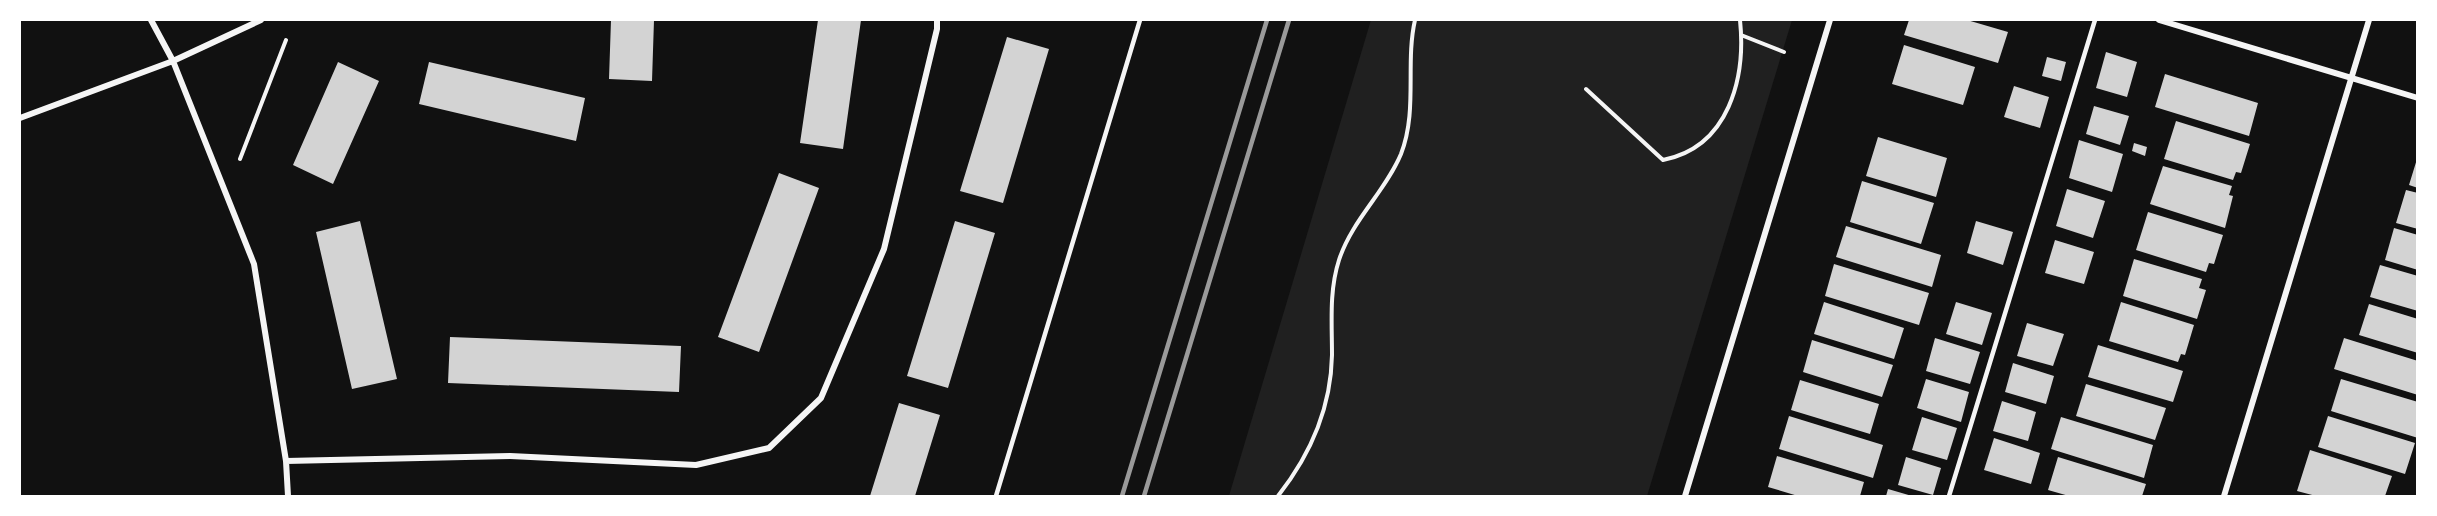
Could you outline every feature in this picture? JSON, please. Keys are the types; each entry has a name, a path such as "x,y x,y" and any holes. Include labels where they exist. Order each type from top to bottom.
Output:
{"street":[{"path":"151,20 173,61 254,264 286,461 288,496"},
{"path":"20,118 173,61 261,20"},
{"path":"286,461 510,456 696,465 769,448 821,398 884,249 937,29 937,20"},
{"path":"1685,496 1830,20"},
{"path":"2159,20 2418,98"},
{"path":"2224,496 2369,20"}],"lane":[{"path":"996,496 1140,20"},
{"path":"1949,496 2095,20"}],"path":[{"path":"1278,496 1307,456 1322,422 1329,392 1331,303 1340,259 1355,225 1392,172 1410,125 1415,20"},
{"path":"1586,88 1663,160 1680,157 1714,133 1729,108 1742,60 1740,20"},
{"path":"1741,35 1784,52"},
{"path":"240,159 286,40"}],"shaded area":[{"path":"1371,20 1792,20 1647,496 1229,496"}],"building":[{"path":"611,20 654,20 652,81 609,79"},
{"path":"818,20 861,20 843,149 800,143"},
{"path":"1909,20 1967,20 2008,32 1998,63 1904,35"},
{"path":"1007,37 1049,49 1003,203 960,191"},
{"path":"1904,45 1975,67 1963,105 1892,84"},
{"path":"2106,52 2137,62 2127,97 2096,88"},
{"path":"2047,57 2066,62 2061,81 2042,76"},
{"path":"338,62 379,81 333,184 293,165"},
{"path":"429,62 585,98 576,141 419,104"},
{"path":"2165,74 2258,103 2249,136 2155,107"},
{"path":"2014,86 2049,97 2040,128 2004,117"},
{"path":"2094,106 2129,116 2120,145 2086,134"},
{"path":"2176,121 2250,144 2241,173 2236,172 2233,180 2164,159"},
{"path":"1878,137 1947,158 1936,197 1866,176"},
{"path":"2079,140 2123,154 2112,192 2069,178"},
{"path":"2134,143 2147,147 2145,156 2132,151"},
{"path":"2418,159 2418,188 2409,185"},
{"path":"2163,166 2232,186 2229,195 2233,196 2225,228 2150,204"},
{"path":"779,173 819,188 759,352 718,337"},
{"path":"1862,181 1934,203 1921,244 1850,222"},
{"path":"2067,189 2105,201 2093,238 2056,226"},
{"path":"2406,190 2418,193 2418,229 2396,223"},
{"path":"2148,212 2223,235 2214,264 2209,263 2206,272 2136,250"},
{"path":"360,221 397,379 352,389 316,232"},
{"path":"955,221 995,233 948,388 907,376"},
{"path":"1976,221 2013,232 2003,265 1967,253"},
{"path":"1846,226 1941,255 1932,287 1836,257"},
{"path":"2394,228 2418,235 2418,270 2385,260"},
{"path":"2055,240 2094,252 2084,284 2045,273"},
{"path":"2134,259 2202,279 2199,288 2206,290 2197,319 2123,296"},
{"path":"1834,264 1929,293 1919,325 1825,296"},
{"path":"2380,265 2418,276 2418,311 2370,297"},
{"path":"1824,302 1904,328 1894,359 1814,334"},
{"path":"1956,302 1992,313 1982,345 1946,334"},
{"path":"2121,302 2194,325 2185,355 2181,354 2178,362 2109,341"},
{"path":"2369,304 2418,319 2418,353 2359,335"},
{"path":"2027,323 2064,334 2053,366 2017,356"},
{"path":"450,337 681,346 679,392 448,383"},
{"path":"1935,338 1980,352 1970,384 1926,371"},
{"path":"2344,338 2418,361 2418,395 2334,369"},
{"path":"1812,340 1893,365 1882,397 1803,372"},
{"path":"2098,345 2183,371 2173,402 2088,377"},
{"path":"2013,363 2054,376 2046,404 2005,392"},
{"path":"1926,379 1969,392 1961,422 1917,408"},
{"path":"2341,379 2418,402 2418,438 2331,411"},
{"path":"1800,380 1879,404 1870,434 1791,410"},
{"path":"2086,384 2166,408 2155,440 2076,416"},
{"path":"2002,401 2036,412 2028,441 1993,431"},
{"path":"899,403 940,415 915,496 870,496"},
{"path":"1789,416 1883,445 1873,478 1779,449"},
{"path":"2328,416 2415,443 2405,474 2318,447"},
{"path":"1922,417 1957,428 1947,460 1912,450"},
{"path":"2061,417 2153,445 2144,478 2051,449"},
{"path":"1994,438 2040,453 2031,484 1984,470"},
{"path":"2310,450 2392,476 2385,496 2316,496 2297,491"},
{"path":"1777,456 1864,482 1860,496 1798,496 1768,487"},
{"path":"1906,457 1941,468 1933,495 1898,485"},
{"path":"2058,457 2146,484 2142,496 2069,496 2048,490"},
{"path":"1888,489 1912,496 1886,496"}],"railway":[{"path":"1122,496 1267,20"},
{"path":"1144,496 1289,20"}]}
